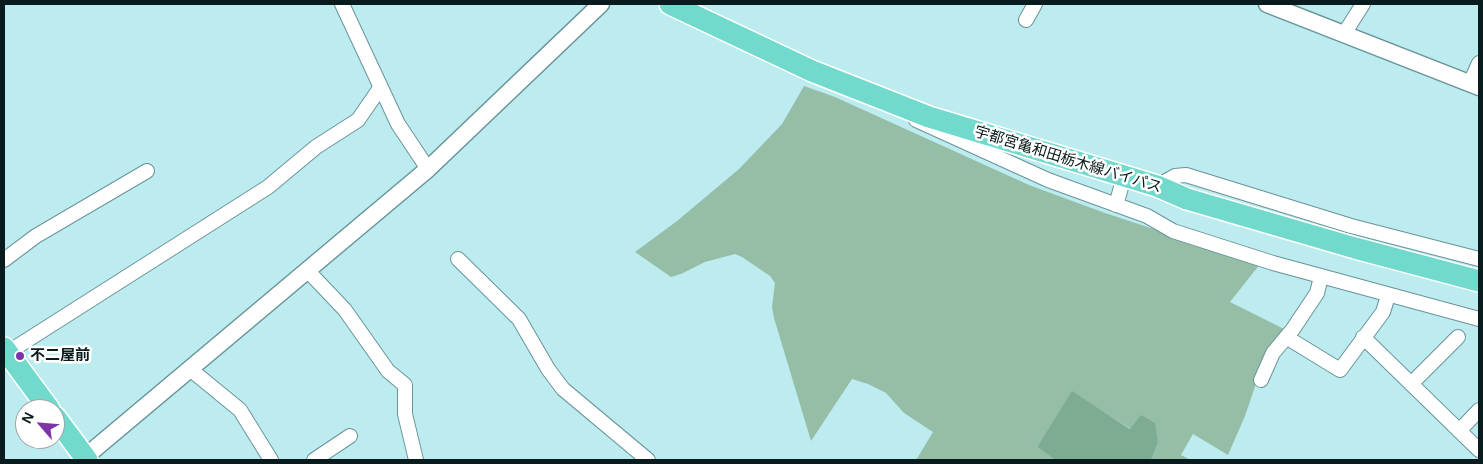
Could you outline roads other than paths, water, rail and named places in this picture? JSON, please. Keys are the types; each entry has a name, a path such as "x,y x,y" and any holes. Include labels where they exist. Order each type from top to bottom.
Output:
{"main road":[{"name":"宇都宮亀和田栃木線バイパス","path":"670,4 812,71 880,100 944,122 1157,186 1187,199 1355,248 1479,281"},
{"path":"6,351 42,399"},
{"path":"65,431 84,459"}],"street":[{"path":"342,4 398,124 428,169"},
{"path":"84,459 428,169 602,4"},
{"path":"1026,20 1034,4"},
{"path":"1267,4 1475,85 1479,63"},
{"path":"1344,34 1363,4"},
{"path":"6,351 268,187 316,147 358,120 380,88"},
{"path":"880,100 930,128 964,144 1048,180 1147,216 1173,231 1388,296 1479,319"},
{"path":"4,260 36,236 147,171"},
{"path":"1157,186 1175,176 1186,175 1351,226 1479,259"},
{"path":"1116,205 1124,177"},
{"path":"458,259 519,319 548,369 563,389 648,460"},
{"path":"307,270 345,310 388,371 405,386 405,414 416,460"},
{"path":"1261,380 1273,354 1317,293 1322,277"},
{"path":"1286,337 1340,370 1383,312 1388,296"},
{"path":"1363,337 1479,450"},
{"path":"1411,384 1458,337"},
{"path":"190,369 240,410 270,460"},
{"path":"1459,431 1479,410"},
{"path":"314,460 350,436"}],"place":[{"name":"不二屋前","path":"20,356"}]}
